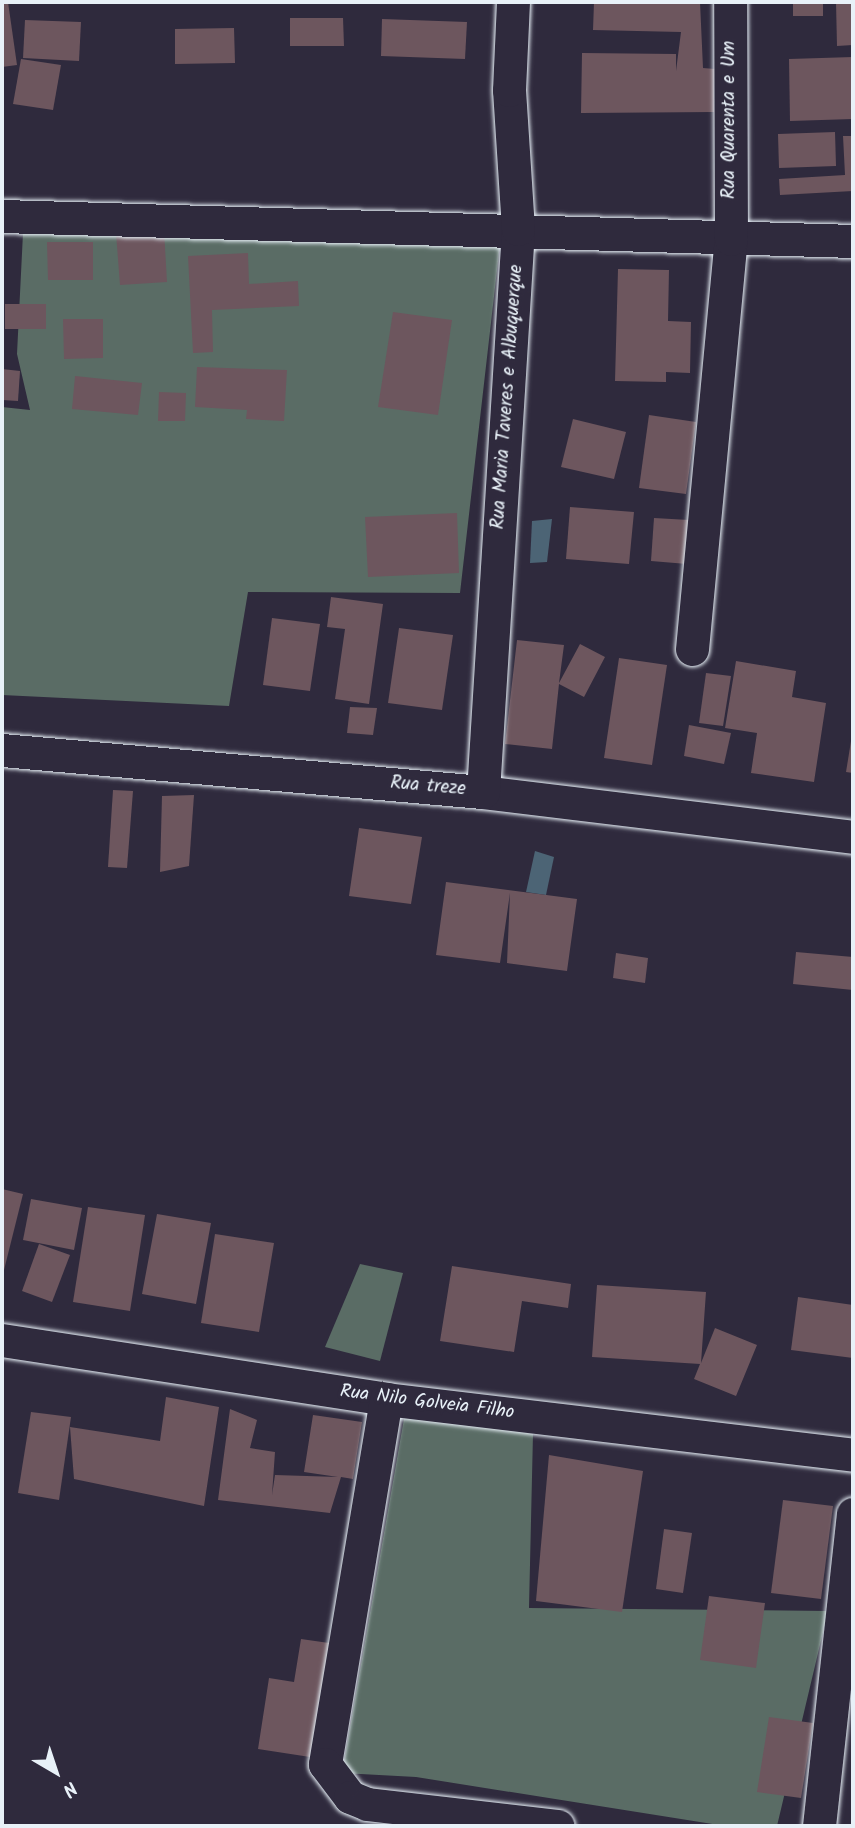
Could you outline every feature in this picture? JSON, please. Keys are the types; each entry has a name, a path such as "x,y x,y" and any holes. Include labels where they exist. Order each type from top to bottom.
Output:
{"street":[{"name":"Rua Maria Taveres e Albuquerque","path":"483,792 519,229 509,90 513,2"},
{"name":"Rua Quarenta e Um","path":"692,649 731,239 730,2"},
{"path":"2,216 359,230 519,229 731,239 853,241"},
{"name":"Rua treze","path":"2,750 483,792 853,837"},
{"name":"Rua Nilo Golveia Filho","path":"2,1340 386,1399 853,1455"},
{"path":"386,1399 325,1765 337,1783 367,1804 558,1826"},
{"path":"819,1826 853,1514"}],"green space":[{"path":"23,233 500,244 460,593 248,592 229,706 2,695 2,407 30,410 17,354"},
{"path":"360,1264 403,1273 380,1361 325,1347"},
{"path":"405,1413 533,1434 529,1608 828,1611 777,1826 725,1826 416,1777 342,1773"}],"water":[{"path":"552,519 547,562 530,563 532,521"},
{"path":"535,851 554,857 546,895 526,892"}],"building":[{"path":"2,2 8,2 17,65 2,67"},
{"path":"594,2 700,2 703,68 715,69 714,112 581,113 582,53 676,54 676,71 681,32 593,30"},
{"path":"793,2 823,2 823,16 793,16"},
{"path":"836,2 853,2 853,45 837,46"},
{"path":"290,18 343,18 344,46 290,46"},
{"path":"382,19 467,22 465,59 381,56"},
{"path":"25,20 81,22 79,61 23,58"},
{"path":"234,28 235,63 175,64 175,29"},
{"path":"853,57 853,119 790,121 789,59"},
{"path":"21,59 61,65 53,110 13,104"},
{"path":"835,132 836,166 779,168 778,134"},
{"path":"843,136 853,136 853,191 780,195 779,179 845,175"},
{"path":"164,230 167,282 120,285 116,233"},
{"path":"47,242 93,242 93,280 48,280"},
{"path":"248,253 249,284 298,281 299,306 212,310 213,352 193,353 188,256"},
{"path":"618,269 669,270 668,321 691,322 690,373 666,372 666,382 615,381"},
{"path":"5,304 46,304 46,329 5,329"},
{"path":"393,312 452,320 438,415 378,407"},
{"path":"63,319 103,319 103,358 64,359"},
{"path":"197,367 287,370 284,421 246,419 247,410 195,407"},
{"path":"2,369 20,371 18,401 2,400"},
{"path":"75,376 142,383 138,415 72,409"},
{"path":"159,392 186,393 185,421 158,421"},
{"path":"649,415 696,422 686,494 639,488"},
{"path":"573,419 626,432 614,479 561,467"},
{"path":"570,507 634,512 629,564 566,559"},
{"path":"457,513 459,573 368,577 365,517"},
{"path":"654,518 689,520 687,564 651,561"},
{"path":"331,597 383,604 369,704 335,699 345,629 327,627"},
{"path":"272,618 320,624 310,691 263,685"},
{"path":"399,628 453,635 442,710 388,703"},
{"path":"517,640 564,645 559,683 580,644 605,657 584,697 559,684 552,749 505,744"},
{"path":"619,658 667,665 652,765 604,758"},
{"path":"736,661 796,671 792,697 826,703 814,782 751,773 757,733 725,728"},
{"path":"706,673 731,676 723,726 699,723"},
{"path":"350,707 377,708 373,735 347,733"},
{"path":"689,725 731,733 724,764 684,756"},
{"path":"853,735 853,773 846,772"},
{"path":"113,790 133,791 127,868 108,867"},
{"path":"194,795 189,866 160,872 162,796"},
{"path":"359,828 422,837 411,904 349,896"},
{"path":"446,882 577,899 567,971 507,963 510,893 500,963 436,955"},
{"path":"796,952 853,957 853,990 793,984"},
{"path":"616,953 648,958 645,983 613,978"},
{"path":"2,1189 23,1194 3,1274 2,1274"},
{"path":"31,1199 82,1208 74,1250 23,1240"},
{"path":"88,1207 145,1215 130,1311 73,1302"},
{"path":"157,1214 211,1223 196,1304 142,1294"},
{"path":"215,1234 274,1243 259,1332 201,1323"},
{"path":"39,1244 70,1255 52,1302 22,1291"},
{"path":"452,1266 571,1284 568,1308 522,1301 514,1352 440,1341"},
{"path":"597,1285 706,1292 701,1363 715,1328 757,1345 736,1396 694,1379 700,1364 592,1357"},
{"path":"798,1297 853,1305 853,1358 791,1350"},
{"path":"166,1397 219,1407 204,1506 74,1479 70,1427 160,1441"},
{"path":"230,1409 257,1420 250,1448 275,1452 272,1495 275,1475 338,1477 304,1472 313,1415 362,1422 353,1479 341,1477 330,1513 218,1500"},
{"path":"31,1412 71,1417 59,1500 18,1493"},
{"path":"549,1455 643,1471 622,1612 536,1601"},
{"path":"783,1500 833,1506 821,1599 771,1593"},
{"path":"664,1529 692,1533 683,1593 656,1589"},
{"path":"709,1596 765,1603 756,1668 700,1660"},
{"path":"301,1639 329,1643 310,1757 258,1749 269,1678 294,1682"},
{"path":"769,1717 813,1723 801,1798 757,1792"}]}
